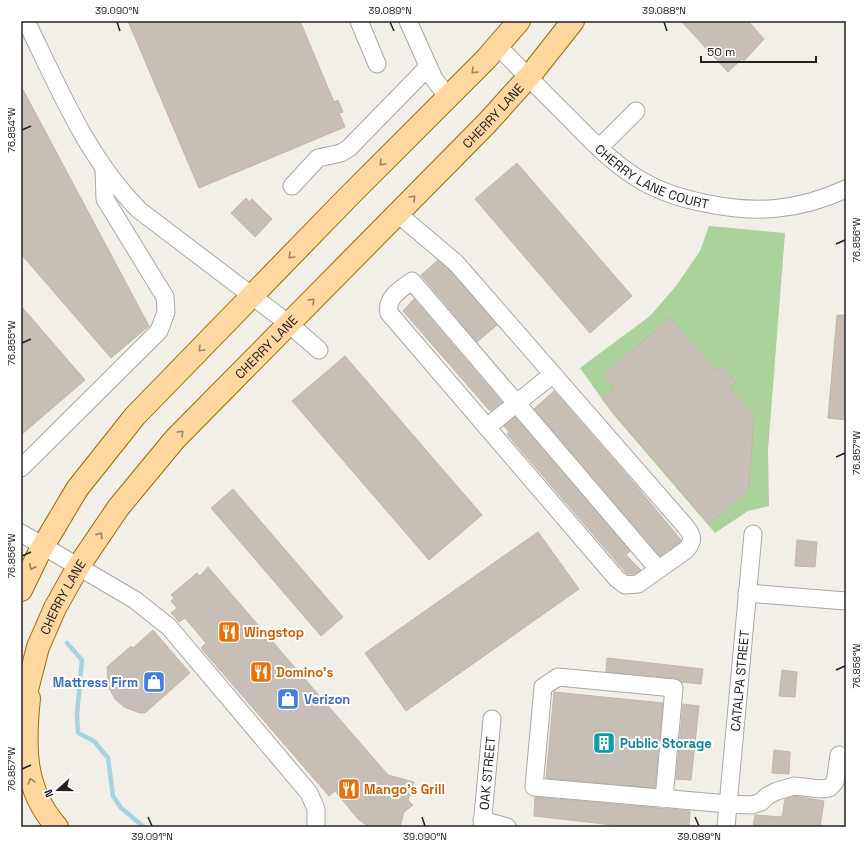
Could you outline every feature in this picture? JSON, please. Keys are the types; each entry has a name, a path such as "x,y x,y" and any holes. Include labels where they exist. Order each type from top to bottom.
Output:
{"main road":[{"path":"21,590 43,546 77,489 135,416 498,46 519,21"},
{"name":"CHERRY LANE","path":"21,713 38,647 55,608 78,567 118,508 175,439 487,123 528,76 572,21"},
{"path":"31,672 27,722 28,766 38,802 57,827"}],"street":[{"path":"26,21 84,139 121,192 139,210 289,324 319,350"},
{"path":"359,21 377,64"},
{"path":"408,21 434,79 448,97"},
{"name":"CHERRY LANE COURT","path":"498,46 599,148 633,175 648,184 686,199 731,208 755,210 787,207 815,201 846,189"},
{"path":"292,186 318,158 342,153 349,148 428,67"},
{"path":"599,148 636,111"},
{"path":"21,468 159,331 166,312 165,297 105,200 104,169"},
{"path":"398,214 456,263 692,534 692,544 686,550 638,584 625,584 617,579 389,313 387,306 394,294 412,281 658,569"},
{"path":"487,427 552,374"},
{"path":"21,533 136,600 169,627 309,793 316,809 316,827"},
{"name":"CATALPA STREET","path":"726,827 753,534"},
{"path":"747,593 846,601"},
{"path":"664,798 674,688 558,677 543,687 534,787 728,804 752,805 761,802 767,796 777,791 794,786 829,788 835,782 839,755"},
{"name":"OAK STREET","path":"482,824 492,719"},
{"path":"482,824 507,827"}],"green space":[{"path":"709,226 785,233 768,450 769,506 748,511 715,533 612,413 580,368 650,316 676,286 700,251"}],"building":[{"path":"128,21 300,21 334,102 338,100 343,112 339,113 345,127 199,188"},
{"path":"681,21 748,21 764,39 744,61 742,59 728,72"},
{"path":"21,86 149,326 111,358 21,254"},
{"path":"517,163 632,296 590,333 475,199"},
{"path":"246,198 249,202 252,199 272,219 255,237 231,213"},
{"path":"438,260 449,270 497,325 477,342 421,275"},
{"path":"414,299 502,402 490,411 403,311"},
{"path":"21,306 85,380 21,435"},
{"path":"837,315 846,315 846,420 828,418"},
{"path":"670,318 716,371 722,366 736,383 730,388 754,415 749,490 709,524 602,399 615,387 604,374"},
{"path":"345,356 482,515 429,560 292,401"},
{"path":"554,391 681,540 679,543 660,556 534,409"},
{"path":"515,417 630,551 626,555 641,570 634,574 627,574 507,434 509,432 504,426"},
{"path":"233,489 343,617 321,636 211,508"},
{"path":"538,532 579,589 406,711 365,653"},
{"path":"797,540 817,542 815,567 795,566"},
{"path":"208,567 388,775 414,782 408,800 413,805 404,812 400,827 369,827 358,819 335,791 329,796 201,648 206,643 185,618 179,622 171,613 177,608 171,601 174,598 171,595 197,573 200,576"},
{"path":"153,630 190,673 145,713 140,713 124,707 115,699 109,688 107,667 131,646 133,648"},
{"path":"607,658 703,669 701,684 681,682 675,678 606,672"},
{"path":"782,670 797,672 795,697 779,696"},
{"name":"Public Storage","path":"554,692 663,703 655,788 546,778"},
{"path":"683,704 699,706 691,780 676,779"},
{"path":"774,750 790,752 789,774 772,773"},
{"path":"795,796 824,801 820,827 753,827 755,815 782,817 785,799"},
{"path":"535,797 690,811 689,827 631,827 534,816"}],"waterway":[{"path":"67,643 82,660 77,714 78,733 94,741 108,758 113,796 121,808 144,827"}],"place":[{"name":"Wingstop","path":"229,632"},
{"name":"Domino's","path":"261,672"},
{"name":"Mattress Firm","path":"154,682"},
{"name":"Verizon","path":"288,699"},
{"name":"Public Storage","path":"604,743"},
{"name":"Mango's Grill","path":"349,789"}]}
